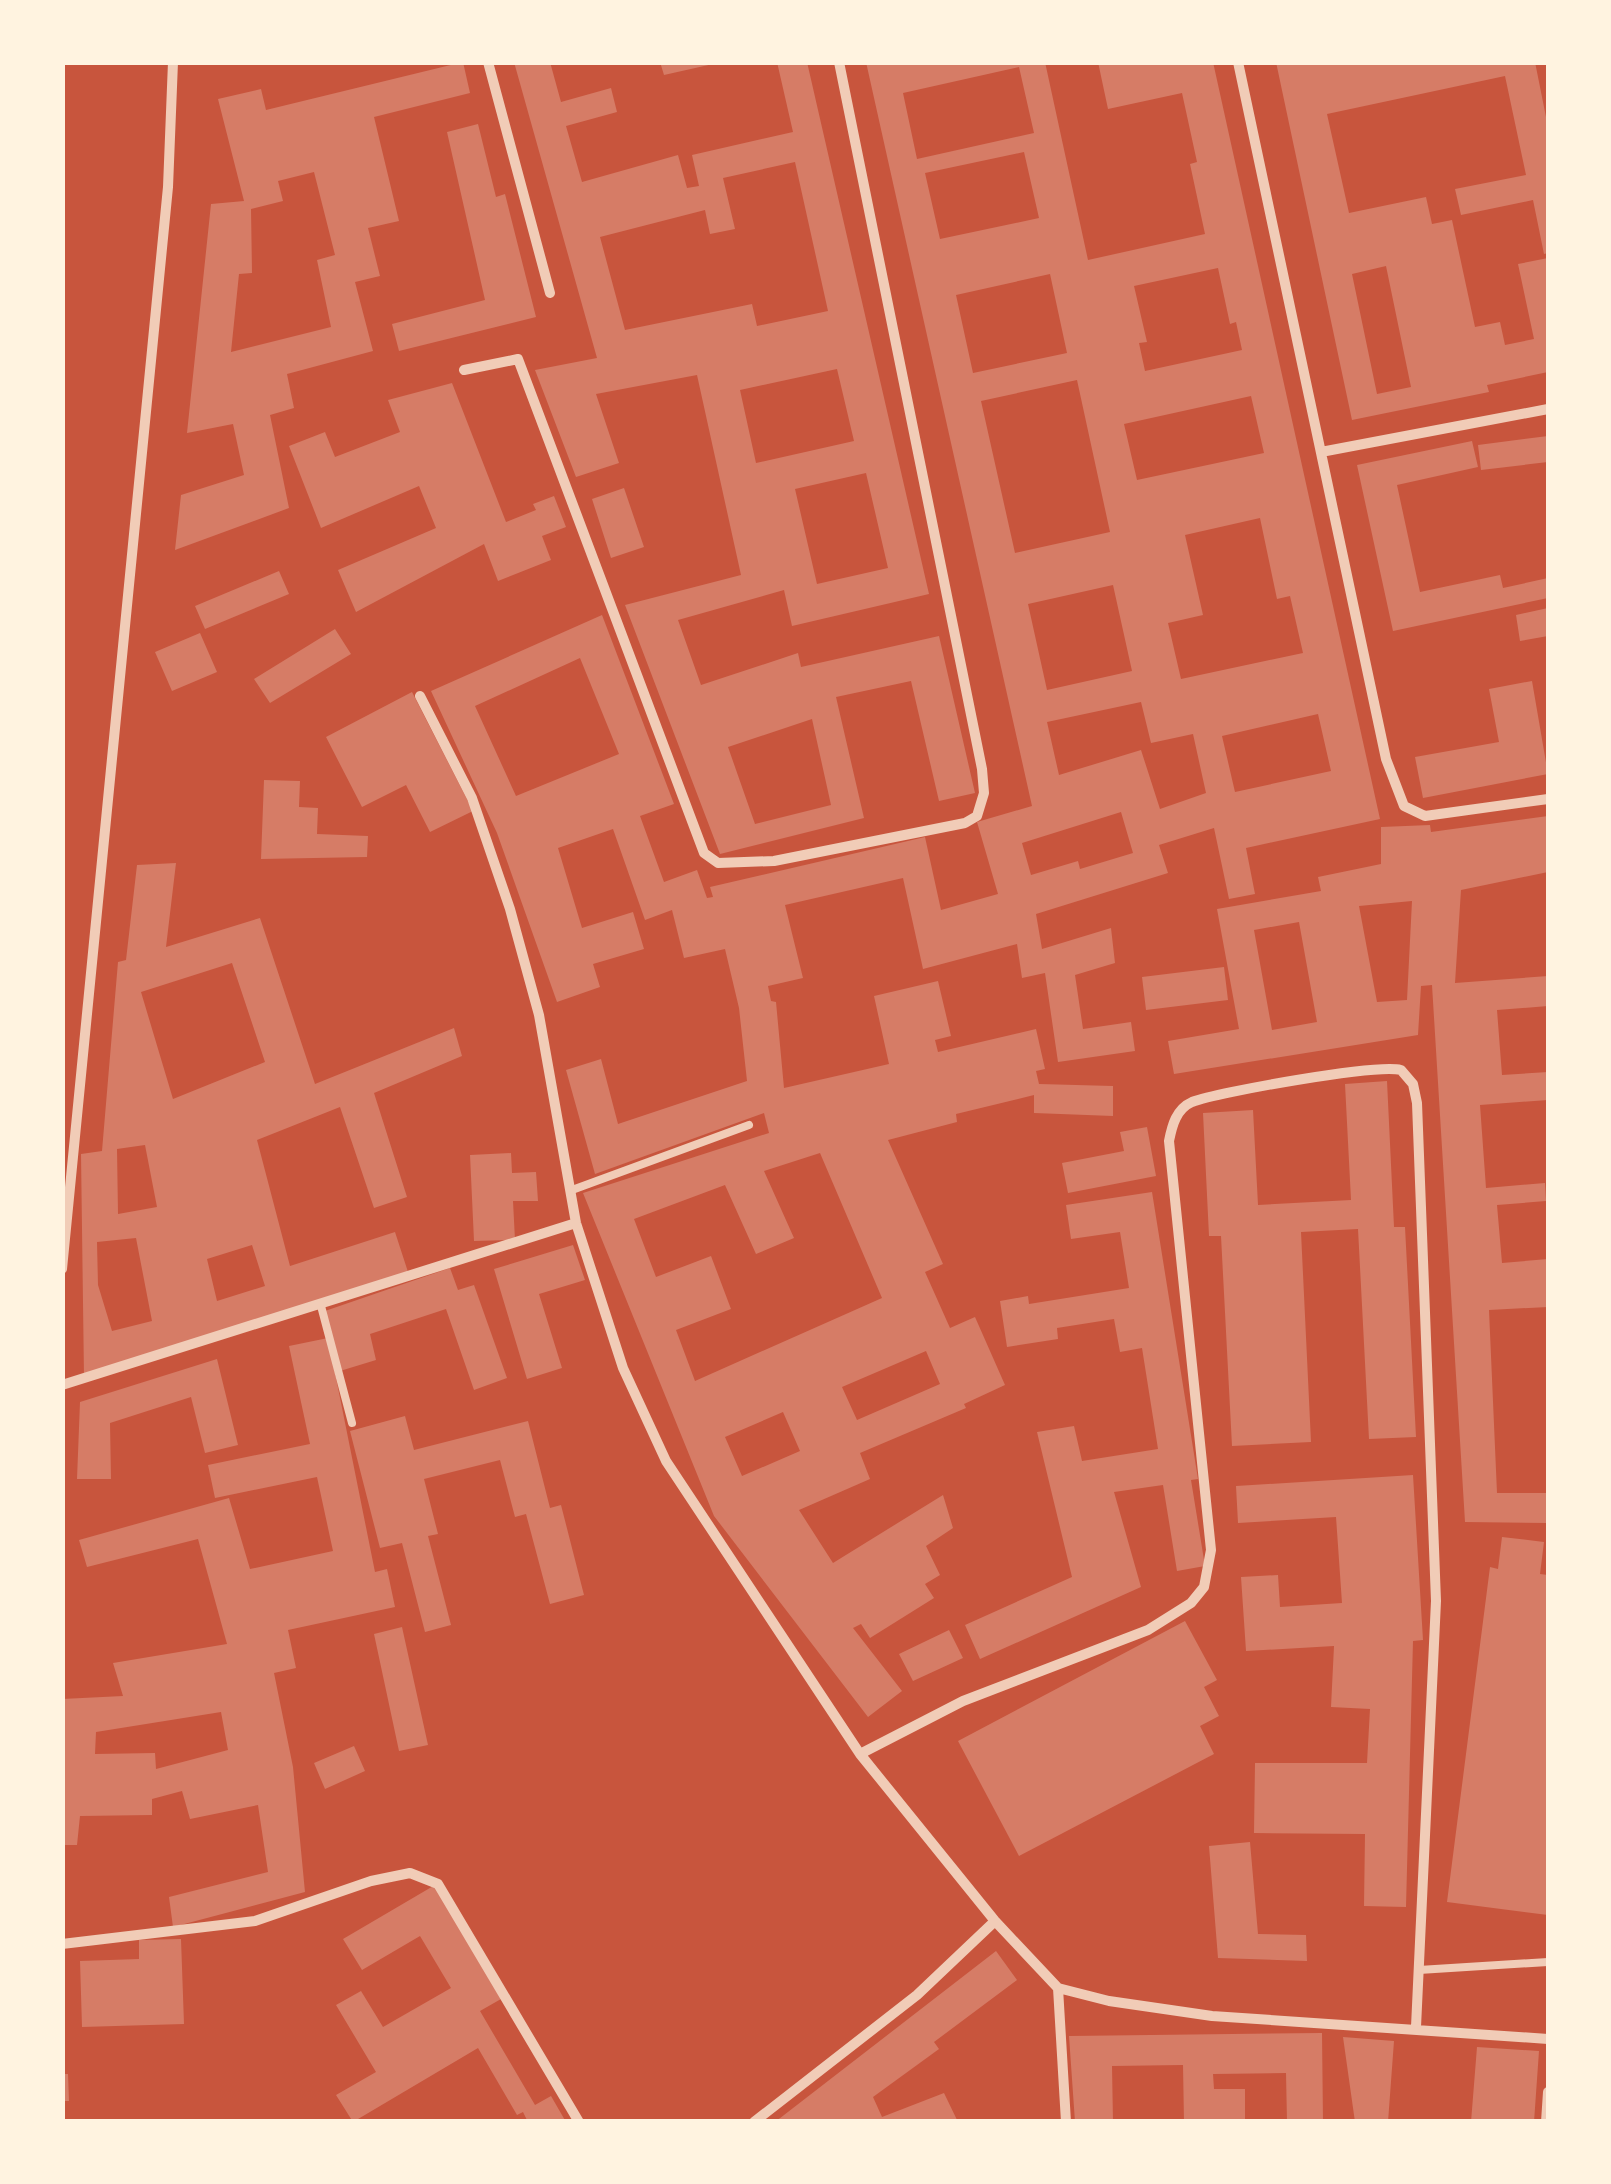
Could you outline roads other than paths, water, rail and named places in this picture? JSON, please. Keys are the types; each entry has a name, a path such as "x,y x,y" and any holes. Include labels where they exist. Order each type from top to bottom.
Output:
{"street":[{"path":"62,1269 168,187 173,62"},
{"path":"488,62 550,293"},
{"path":"464,370 518,360 704,852 718,863 774,860 965,823 977,816 984,793 982,769 839,62"},
{"path":"1238,62 1386,759 1404,806 1425,816 1548,798"},
{"path":"1321,452 1548,409"},
{"path":"420,696 472,798 510,909 540,1015 576,1223 624,1368 666,1461 860,1754 996,1921 1058,1988 1109,2001 1212,2016 1548,2039"},
{"path":"860,1754 963,1700 1148,1630 1191,1602 1204,1587 1211,1550 1169,1141 1172,1124 1190,1103 1349,1072 1401,1070 1413,1084 1417,1103 1436,1601 1416,2027"},
{"path":"62,1386 576,1223"},
{"path":"62,1944 255,1920 372,1880 410,1872 438,1884 579,2122"},
{"path":"754,2122 917,1995 996,1921"},
{"path":"1058,1988 1066,2122"},
{"path":"1546,2122 1548,2092"}],"lane":[{"path":"572,1190 748,1125"},
{"path":"321,1306 352,1423"},
{"path":"1419,1970 1548,1962"}]}
